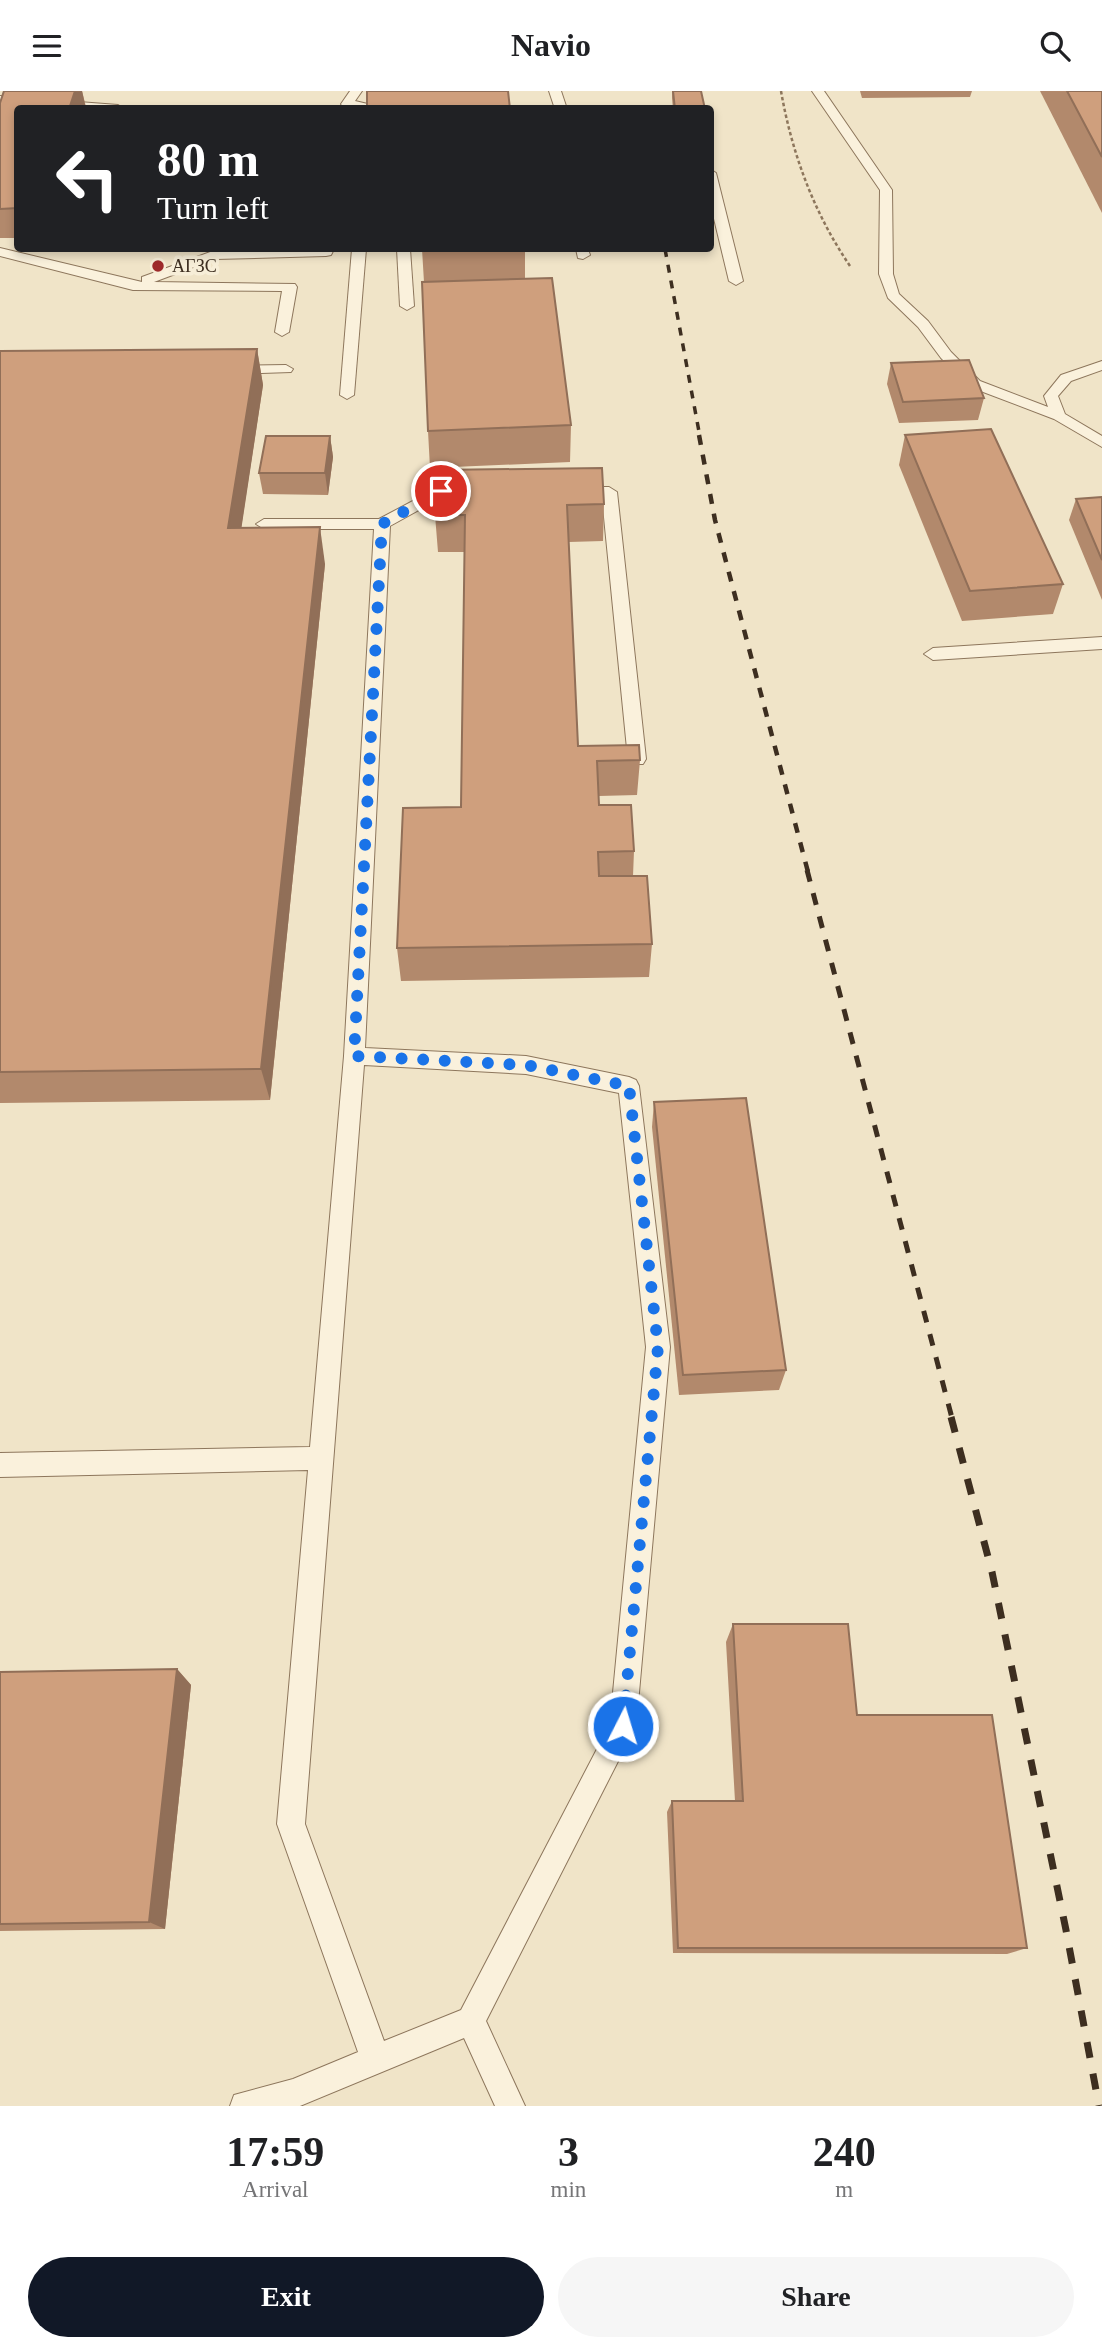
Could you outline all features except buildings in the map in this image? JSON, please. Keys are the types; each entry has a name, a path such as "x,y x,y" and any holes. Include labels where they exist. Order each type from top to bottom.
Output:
{"lane":[{"path":"355,105 348,104 356,91"},
{"path":"818,91 886,190 886,274 893,295 923,324 946,355 975,384 1059,416 1102,442"},
{"path":"0,100 70,105"},
{"path":"714,190 736,281"},
{"path":"0,252 133,286 290,287 282,332"},
{"path":"133,286 213,255 326,252"},
{"path":"347,395 359,252"},
{"path":"403,252 407,306"},
{"path":"1059,416 1051,396 1066,378 1102,365"},
{"path":"218,371 286,369"},
{"path":"264,524 382,524 441,491 480,492"},
{"path":"557,492 609,492 637,759"},
{"path":"376,2061 291,1824 354,1056 382,524"},
{"path":"933,654 1102,643"},
{"path":"245,2106 293,2094 471,2019 623,1726 658,1347 629,1086 526,1065 354,1056"},
{"path":"0,1465 323,1458"},
{"path":"471,2019 510,2106"}],"path":[{"path":"781,91 805,180 834,244 860,280 893,295"}],"railway":[{"path":"666,252 700,437"},
{"path":"699,435 715,520 808,872"},
{"path":"807,870 952,1418"},
{"path":"951,1417 992,1572 1066,1930 1099,2106"}],"place":[{"name":"АГЗС","path":"158,266"}],"route":[{"path":"441,491 382,524 354,1056 526,1065 629,1086 658,1347 623,1726"}]}
